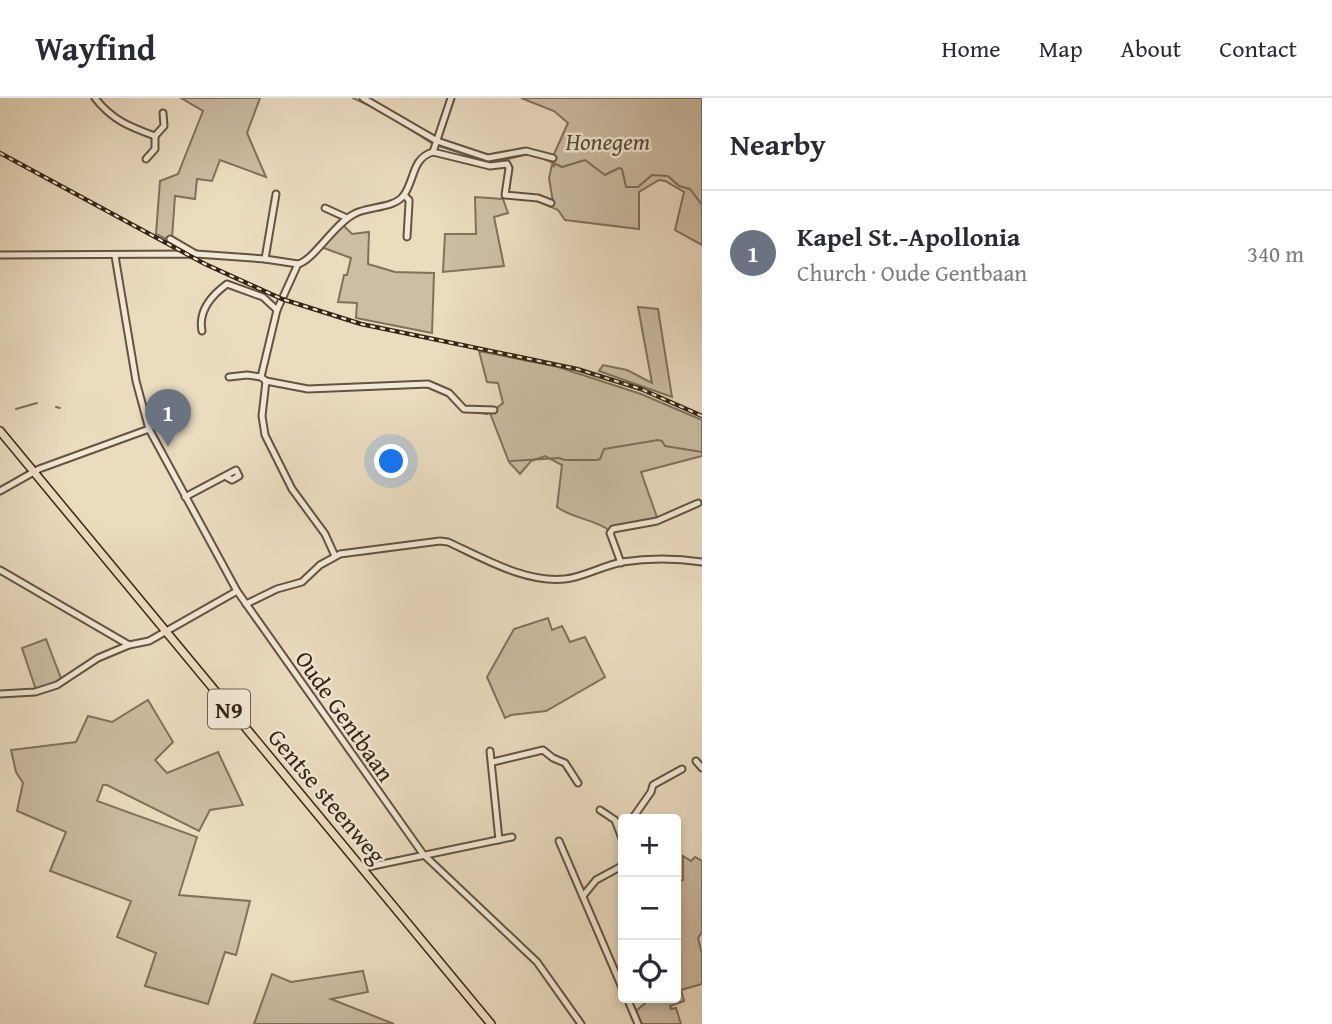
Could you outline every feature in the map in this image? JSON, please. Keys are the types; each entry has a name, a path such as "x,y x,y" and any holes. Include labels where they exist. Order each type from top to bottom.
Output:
{"main road":[{"name":"Gentse steenweg","path":"0,431 491,1024"}],"street":[{"path":"95,98 112,117 155,136"},
{"path":"363,98 437,141 488,159 526,151 553,159"},
{"path":"433,152 451,98"},
{"path":"146,159 155,149 155,136 164,126 163,113"},
{"path":"0,255 196,254 306,263 322,241 347,218 364,209 396,201 404,195 415,166 425,155 433,152 490,166 507,164 509,168 505,195 538,198 551,203"},
{"path":"265,259 276,194"},
{"path":"404,195 409,204 407,237"},
{"path":"325,208 347,218"},
{"path":"170,239 196,254"},
{"name":"Oude Gentbaan","path":"115,256 149,429 237,591 423,854 537,962 581,1024"},
{"path":"298,264 276,310 264,379 262,416 265,435 292,489 325,534 335,556"},
{"path":"202,331 203,310 227,284 263,297 276,310"},
{"path":"229,377 247,375 299,388 428,384 449,393 464,409 491,410"},
{"path":"0,491 34,472 149,429"},
{"path":"185,497 225,476"},
{"path":"621,563 610,533 613,529 657,520 698,503"},
{"path":"246,604 277,589 307,580 317,568 335,556 444,540 511,569 538,577 558,579 621,563 661,559 702,562"},
{"path":"0,570 129,645"},
{"path":"0,694 48,689 66,681 98,658 129,645 149,641 237,591"},
{"path":"493,762 541,750 565,762 578,783"},
{"path":"490,751 499,840"},
{"path":"696,761 702,768"},
{"path":"636,814 653,785 682,769"},
{"path":"600,810 615,820 618,826"},
{"path":"363,868 512,837"},
{"path":"559,841 618,978"},
{"path":"583,896 596,880 618,868"},
{"path":"629,1003 638,1024"}],"green space":[{"path":"181,98 260,98 247,133 266,177 220,160 212,181 197,179 195,199 175,196 172,238 168,240 156,234 160,181 178,174 203,111"},
{"name":"Honegem","path":"521,98 702,98 702,245 675,230 684,192 665,181 659,180 639,192 639,229 565,220 558,210 549,206 553,202 549,178 552,165 554,166 554,154 568,123 554,111"},
{"path":"475,197 503,199 508,213 494,217 504,266 443,272 445,234 476,234"},
{"path":"343,225 352,234 369,232 368,264 395,272 434,273 432,333 356,318 357,303 338,302 351,258 321,247"},
{"path":"638,307 658,309 672,397 599,371 603,365 627,370 652,383"},
{"path":"479,351 558,367 641,394 702,420 702,456 641,472 658,520 610,531 570,514 557,507 562,465 545,456 531,461 520,474 509,462 490,413 503,403 498,383 487,382"},
{"path":"548,618 552,630 562,626 570,642 585,637 605,677 546,711 505,718 487,677 514,629"},
{"path":"46,639 62,681 36,690 22,648"},
{"path":"148,700 173,742 155,760 167,773 218,752 243,805 210,810 199,831 107,785 103,785 97,801 197,837 179,895 250,901 236,955 225,952 208,1004 145,986 156,953 117,937 131,901 50,871 66,832 17,811 23,783 16,772 11,750 76,742 88,716 112,722"},
{"path":"683,856 691,861 695,857 702,861 702,932 698,938 702,954 702,984 681,990 681,881"},
{"path":"363,971 368,992 331,999 394,1024 254,1024 272,974 291,982"},
{"path":"645,1003 678,1003 670,1006 671,1009 676,1008 681,1024 642,1024 636,1011"}],"waterway":[{"path":"353,98 377,109"},
{"path":"394,119 433,144"},
{"path":"439,146 492,163 528,154"},
{"path":"540,157 562,167 585,160 605,175 622,169 626,187 638,187 652,175 668,176 679,186 690,189 702,205"},
{"path":"391,389 397,388"},
{"path":"16,409 37,403"},
{"path":"56,407 60,408"},
{"path":"462,410 487,414"},
{"path":"511,461 559,458 596,460 600,459 604,449 658,440 665,446 702,452"}],"railway":[{"path":"0,153 205,264 282,299 361,324 577,369 641,389 702,416"}],"place":[{"name":"Kapel St.-Apollonia","path":"168,447"}]}
